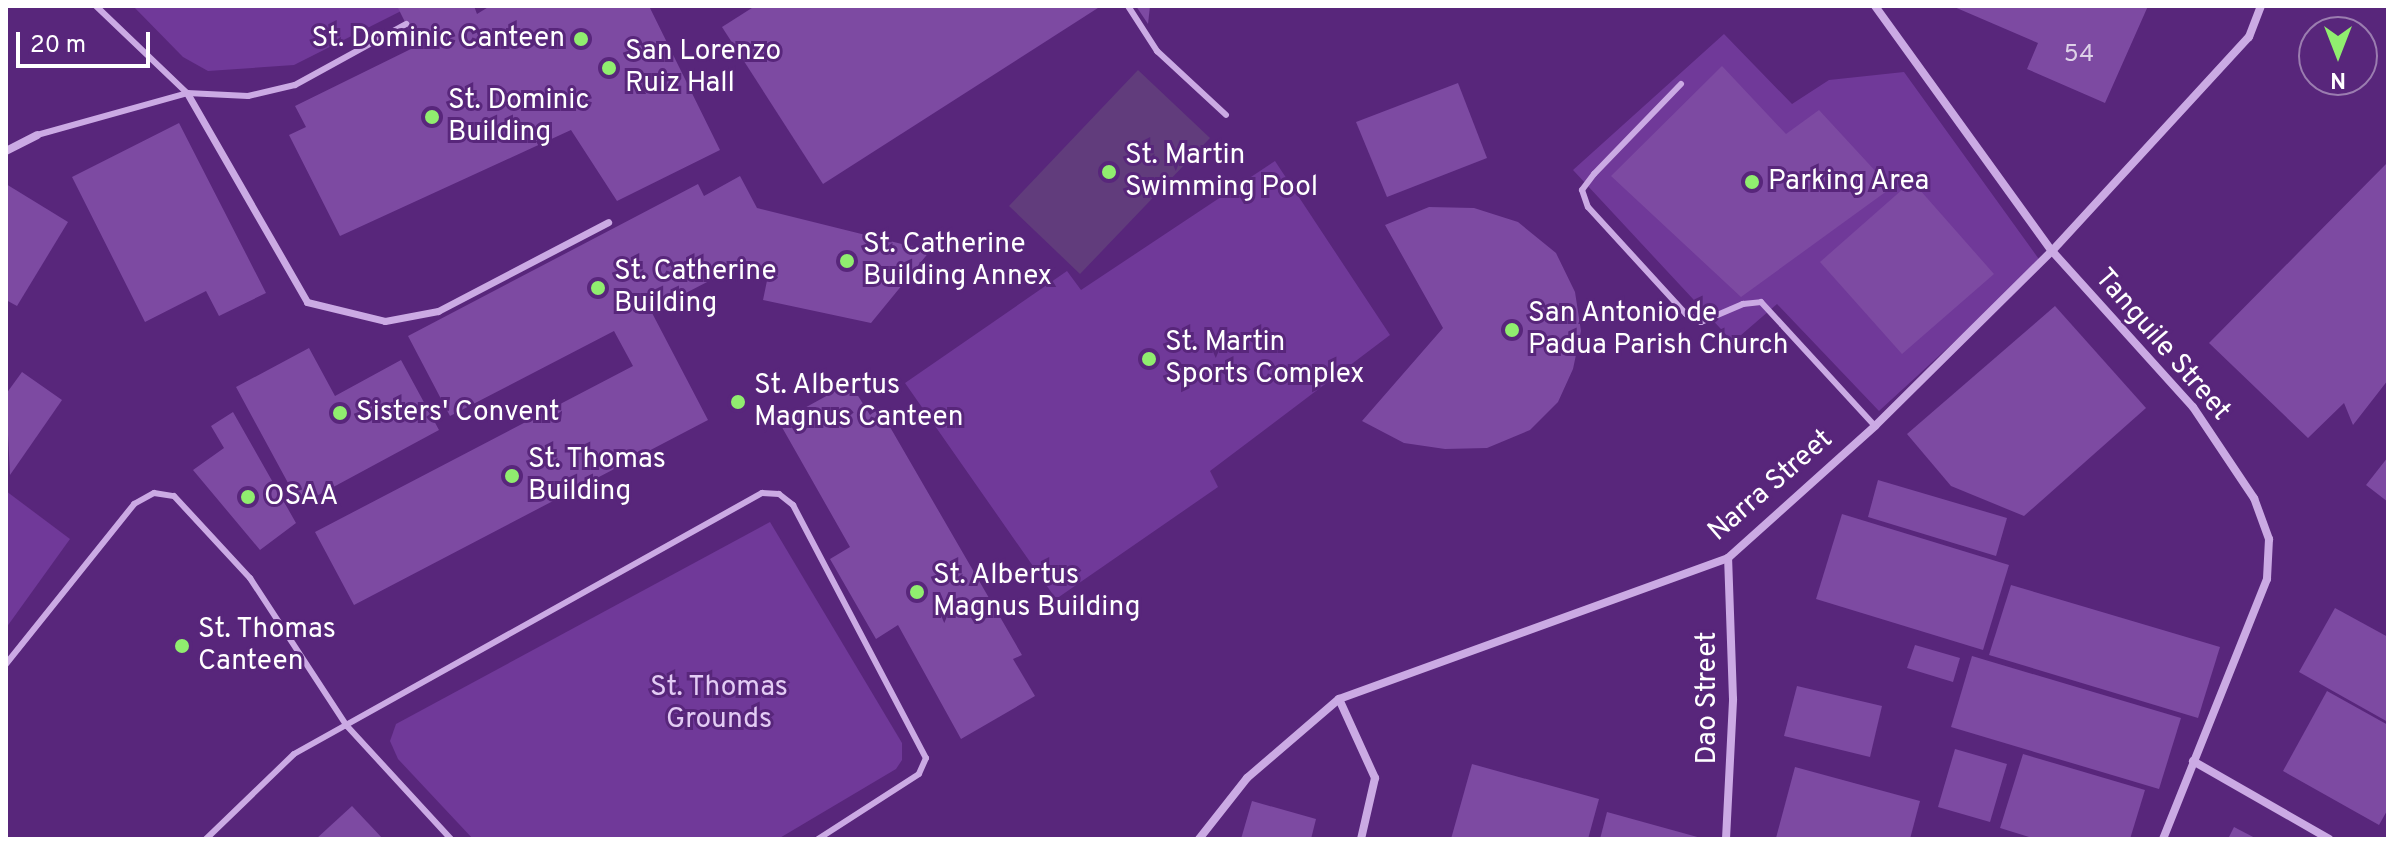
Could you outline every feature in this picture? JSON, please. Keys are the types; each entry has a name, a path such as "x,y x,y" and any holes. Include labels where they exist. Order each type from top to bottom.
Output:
{"street":[{"name":"Tanguile Street","path":"1875,6 2052,251 2193,407 2254,498 2269,539 2267,579 2163,839"},
{"name":"Narra Street","path":"1199,839 1247,778 1339,699 1728,558 1875,426 2052,251 2249,37 2261,6"},
{"path":"187,93 307,302 385,321 438,311 608,222"},
{"path":"6,151 37,135"},
{"name":"Dao Street","path":"1726,839 1733,699 1728,558"},
{"path":"1339,699 1375,778 1361,839"},
{"path":"2193,761 2329,839"}],"lane":[{"path":"96,6 187,93"},
{"path":"1128,6 1157,51 1226,115"},
{"path":"37,135 187,93 248,96 295,85 406,24"},
{"path":"1681,84 1594,174 1582,190 1588,207 1686,314 1701,322 1743,304 1761,302 1875,426"},
{"path":"6,664 134,504 154,493 174,496 250,578 347,726 451,839"},
{"path":"206,839 294,754 762,493 779,494 793,505 926,758 919,774 818,839"}],"green space":[{"path":"133,6 411,6 294,65 208,71 183,57"},
{"path":"1724,34 1792,104 1829,80 1904,72 2041,262 1879,411 1777,304 1733,342 1573,170"},
{"name":"St. Martin Sports Complex","path":"1275,161 1390,335 1210,471 1218,487 1056,599 905,383 1067,271 1081,290"},
{"path":"6,491 70,539 6,628"},
{"name":"St. Thomas Grounds","path":"770,522 902,743 902,760 896,769 778,839 473,839 398,759 390,741 396,724"}],"shaded area":[{"name":"St. Martin Swimming Pool","path":"1138,70 1210,138 1080,274 1009,206"}],"building":[{"name":"St. Dominic Building","path":"397,6 474,6 477,14 490,6 649,6 720,150 617,201 571,130 340,236 289,135 306,127 295,106 417,46"},
{"path":"755,6 1101,6 823,184 722,27"},
{"path":"1136,6 1150,6 1148,24"},
{"path":"1952,6 2148,6 2105,103 2027,69 2038,43"},
{"name":"Parking Area","path":"1722,66 1786,134 1819,110 1891,188 1741,297 1611,176"},
{"path":"1458,83 1487,158 1387,197 1356,122"},
{"path":"179,123 266,293 219,316 206,291 145,322 72,177"},
{"path":"2388,162 2388,380 2353,425 2344,403 2308,438 2209,343"},
{"path":"740,176 757,208 930,251 871,323 763,300 769,271 740,265 651,311 708,420 354,605 315,532 633,366 614,331 450,416 408,336 698,184 704,196"},
{"path":"1912,181 1994,274 1902,354 1820,262"},
{"path":"6,184 68,222 17,306 6,300"},
{"name":"San Antonio de Padua Parish Church","path":"1429,207 1474,208 1518,222 1556,253 1575,292 1581,331 1573,369 1558,402 1530,430 1487,448 1445,449 1404,443 1362,421 1443,328 1385,225"},
{"path":"2055,306 2146,408 2024,516 1951,486 1907,434"},
{"name":"Sisters' Convent","path":"309,348 335,396 401,360 439,430 300,505 236,387"},
{"path":"22,372 62,400 10,475 6,394"},
{"name":"St. Albertus Magnus Building","path":"850,383 870,415 879,408 1022,655 1013,659 1035,696 961,739 898,625 876,639 830,559 850,547 779,422"},
{"name":"OSAA","path":"233,412 296,523 260,550 193,470 224,448 211,426"},
{"path":"2388,457 2388,502 2366,485"},
{"path":"1878,480 2007,518 1996,556 1868,517"},
{"path":"1842,514 2009,565 1983,650 1816,599"},
{"path":"2011,585 2220,647 2198,718 1989,655"},
{"path":"2335,608 2388,637 2388,722 2299,672"},
{"path":"1915,645 1960,658 1953,682 1907,668"},
{"path":"1972,656 2181,718 2159,789 1951,727"},
{"path":"1797,686 1882,706 1870,757 1784,736"},
{"path":"2327,691 2388,725 2388,809 2379,825 2283,771"},
{"path":"1955,749 2007,764 1990,822 1938,807"},
{"path":"2023,754 2145,790 2130,839 2036,839 2000,828"},
{"path":"1472,764 1599,799 1588,839 1451,839"},
{"path":"1795,767 1920,801 1910,839 1776,838"},
{"path":"1252,801 1316,819 1311,839 1241,839"},
{"path":"352,806 383,839 316,839"},
{"path":"1607,812 1701,838 1701,839 1600,839"},
{"path":"2234,827 2257,839 2228,839"}],"place":[{"name":"St. Dominic Canteen","path":"581,39"},
{"name":"San Lorenzo Ruiz Hall","path":"609,68"},
{"name":"St. Dominic Building","path":"432,117"},
{"name":"St. Martin Swimming Pool","path":"1109,172"},
{"name":"Parking Area","path":"1752,182"},
{"name":"St. Catherine Building Annex","path":"847,261"},
{"name":"St. Catherine Building","path":"598,288"},
{"name":"San Antonio de Padua Parish Church","path":"1512,330"},
{"name":"St. Martin Sports Complex","path":"1149,359"},
{"name":"St. Albertus Magnus Canteen","path":"738,402"},
{"name":"Sisters' Convent","path":"340,413"},
{"name":"St. Thomas Building","path":"512,476"},
{"name":"OSAA","path":"248,497"},
{"name":"St. Albertus Magnus Building","path":"917,592"},
{"name":"St. Thomas Canteen","path":"182,646"}]}
